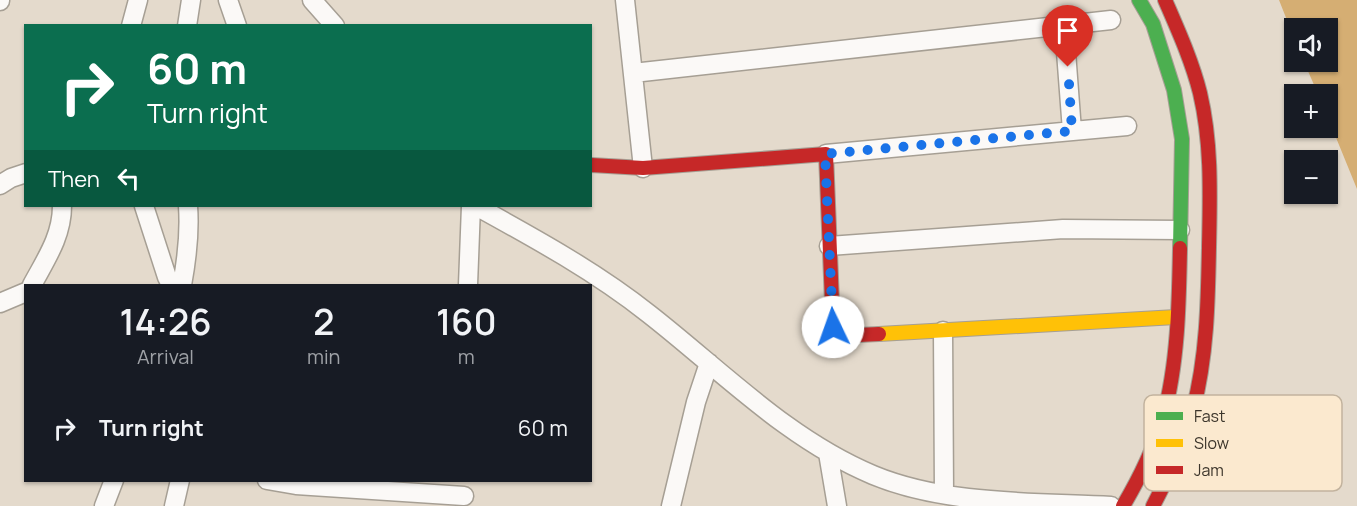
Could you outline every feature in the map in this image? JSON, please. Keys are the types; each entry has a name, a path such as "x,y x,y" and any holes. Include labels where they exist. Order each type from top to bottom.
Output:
{"main road":[{"path":"1139,0 1153,24 1174,90 1182,140 1176,317 1173,364 1167,395"},
{"path":"1165,0 1187,49 1202,105 1209,156 1210,228 1207,316 1196,395"},
{"path":"592,165 643,168 825,154 833,327 838,336 1176,317"},
{"path":"1123,506 1137,483 1144,466"},
{"path":"1153,506 1160,491"}],"street":[{"path":"132,24 138,0"},
{"path":"186,24 191,0"},
{"path":"228,0 236,24"},
{"path":"312,0 333,24"},
{"path":"624,0 643,168"},
{"path":"633,73 1111,20"},
{"path":"1064,25 1072,131"},
{"path":"825,154 1126,126"},
{"path":"33,284 56,240 62,207"},
{"path":"144,207 166,277 170,284"},
{"path":"182,284 188,257 190,223 188,207"},
{"path":"467,284 471,207"},
{"path":"487,208 599,278 648,313 773,417 815,447 874,476 929,492 984,500 1111,506"},
{"path":"829,246 1063,229 1180,230"},
{"path":"0,303 24,293"},
{"path":"943,331 944,494"},
{"path":"671,506 696,402 709,363"},
{"path":"828,453 837,506"},
{"path":"104,506 113,482"},
{"path":"174,506 180,482"},
{"path":"282,482 464,494"}],"shaded area":[{"path":"1279,0 1357,0 1357,189 1336,138 1338,138 1338,84 1314,84 1308,72 1338,72 1338,18 1286,18"}],"traffic: fast":[{"path":"1139,0 1153,24 1174,90 1182,139 1180,248"}],"traffic: slow":[{"path":"879,334 1176,317"}],"traffic: jam":[{"path":"1165,0 1193,69 1207,131 1210,209 1209,267 1206,329 1197,395"},
{"path":"592,165 643,168 826,154 833,327 838,336 879,334"},
{"path":"1168,395 1177,333 1180,248"},
{"path":"1123,506 1144,466"},
{"path":"1153,506 1160,491"}],"route":[{"path":"833,327 825,154 1072,131 1068,67"}]}
